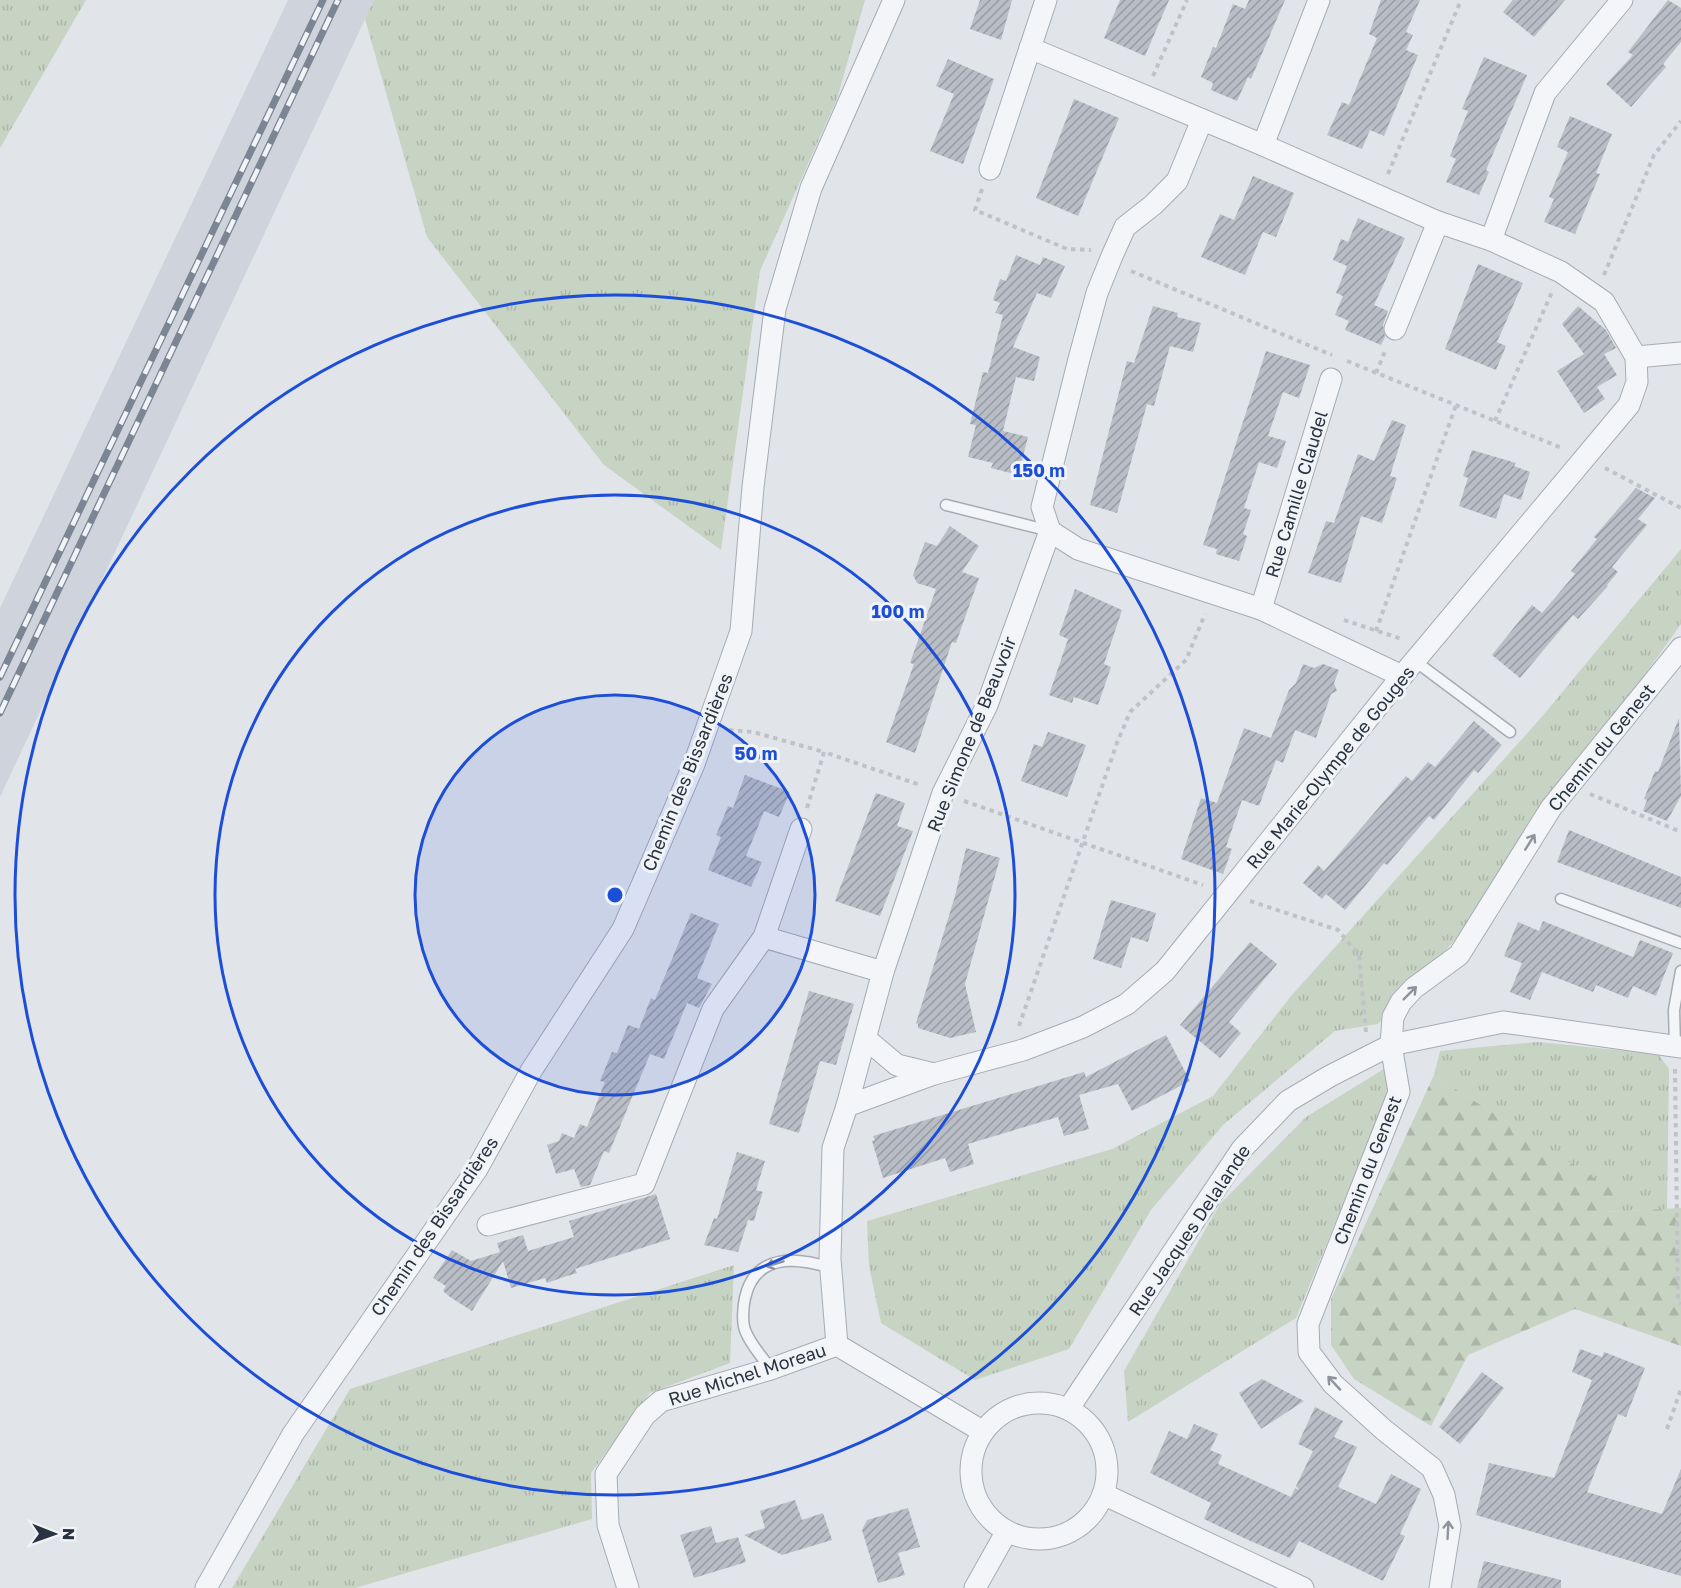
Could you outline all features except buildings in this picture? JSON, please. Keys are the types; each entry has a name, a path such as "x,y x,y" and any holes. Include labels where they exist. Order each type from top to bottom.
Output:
{"street":[{"name":"Chemin des Bissardières","path":"206,1588 293,1434 477,1169 531,1071 623,929 707,728 741,631 753,487 775,309 811,188 894,0"},
{"path":"990,169 1046,0"},
{"path":"1263,145 1319,0"},
{"path":"1491,240 1545,93 1622,0"},
{"path":"1030,48 1263,145 1438,222 1491,240 1561,272 1604,302 1636,357 1681,353"},
{"path":"1202,120 1177,181 1153,205 1125,227 1097,293 1042,507 1050,531 1078,549 1261,609 1409,668"},
{"path":"1395,329 1438,222"},
{"name":"Rue Marie-Olympe de Gouges","path":"847,1106 934,1074 1023,1050 1083,1027 1127,1004 1165,970 1409,668 1629,405 1637,382 1636,357"},
{"name":"Rue Camille Claudel","path":"1261,609 1331,379"},
{"name":"Rue Simone de Beauvoir","path":"837,1345 831,1268 833,1148 847,1106 883,972 943,793 987,705 1050,531"},
{"name":"Chemin du Genest","path":"1440,1588 1450,1526 1444,1496 1432,1468 1384,1430 1333,1384 1309,1352 1308,1324 1321,1285 1399,1092 1391,1045 1393,1017 1401,1002 1414,988 1459,955 1551,808 1681,648"},
{"path":"488,1225 644,1184 713,1010 764,937 801,829"},
{"path":"764,937 883,972"},
{"name":"Rue Jacques Delalande","path":"1069,1408 1242,1149 1288,1101 1391,1045 1503,1022 1678,1047"},
{"name":"Rue Marie-Olympe de Gouges","path":"866,1039 897,1065 934,1074"},
{"name":"Rue Michel Moreau","path":"628,1588 608,1525 606,1474 630,1434 645,1415 661,1401 771,1369 837,1345 982,1431"},
{"path":"1050,1402 1069,1408 1086,1420 1098,1436 1106,1454 1108,1474 1103,1494 1094,1512 1080,1526 1064,1535 1044,1539 1025,1538 1007,1531 988,1517 976,1498 970,1476 972,1452 982,1431 995,1417 1022,1405 1050,1402"},
{"path":"1103,1494 1303,1588"},
{"path":"975,1588 1007,1531"}],"lane":[{"path":"946,505 1050,531"},
{"path":"1409,668 1510,732"},
{"path":"1561,899 1681,943"},
{"path":"1678,1047 1674,1010 1681,971"},
{"path":"771,1369 744,1329 743,1304 748,1282 762,1268 779,1262 797,1260 831,1268"}],"path":[{"path":"1146,96 1187,0"},
{"path":"1379,196 1461,0"},
{"path":"1596,297 1654,155 1681,121"},
{"path":"990,169 975,210 1067,249 1087,249 1112,256 1137,276 1585,458 1681,508"},
{"path":"1495,421 1561,272"},
{"path":"1376,631 1456,405"},
{"path":"1023,1050 1018,1023 1130,712 1186,660 1213,593"},
{"path":"1343,619 1399,639 1433,640"},
{"path":"707,728 753,732 825,752 1227,894 1338,930 1359,955 1368,1057"},
{"path":"801,829 825,752"},
{"path":"1569,786 1681,832"},
{"path":"1678,1047 1678,1299 1681,1304"},
{"path":"1667,1429 1681,1389"}],"shaded area":[{"path":"288,0 374,0 0,797 0,608"}],"green space":[{"path":"0,0 86,0 0,148"},
{"path":"374,0 865,0 837,99 760,271 721,550 604,465 427,237 365,19"},
{"path":"1681,549 1681,624 1455,940 1378,1024 1335,1031 1223,1125 1151,1210 1069,1349 975,1380 881,1323 869,1266 867,1221 1112,1149 1213,1096 1291,996 1540,719"},
{"path":"1538,1042 1658,1054 1669,1069 1667,1209 1605,1212 1618,1194 1434,1075 1440,1051"},
{"path":"1387,1067 1391,1088 1296,1318 1128,1422 1124,1371 1220,1204 1306,1117"},
{"path":"1434,1075 1619,1194 1606,1212 1681,1208 1681,1346 1575,1309 1468,1355 1431,1426 1354,1379 1331,1345 1331,1299"},
{"path":"734,1265 730,1363 650,1393 591,1473 592,1519 355,1588 232,1588 350,1389"}],"railway":[{"path":"0,677 323,0"},
{"path":"0,713 338,0"}]}
